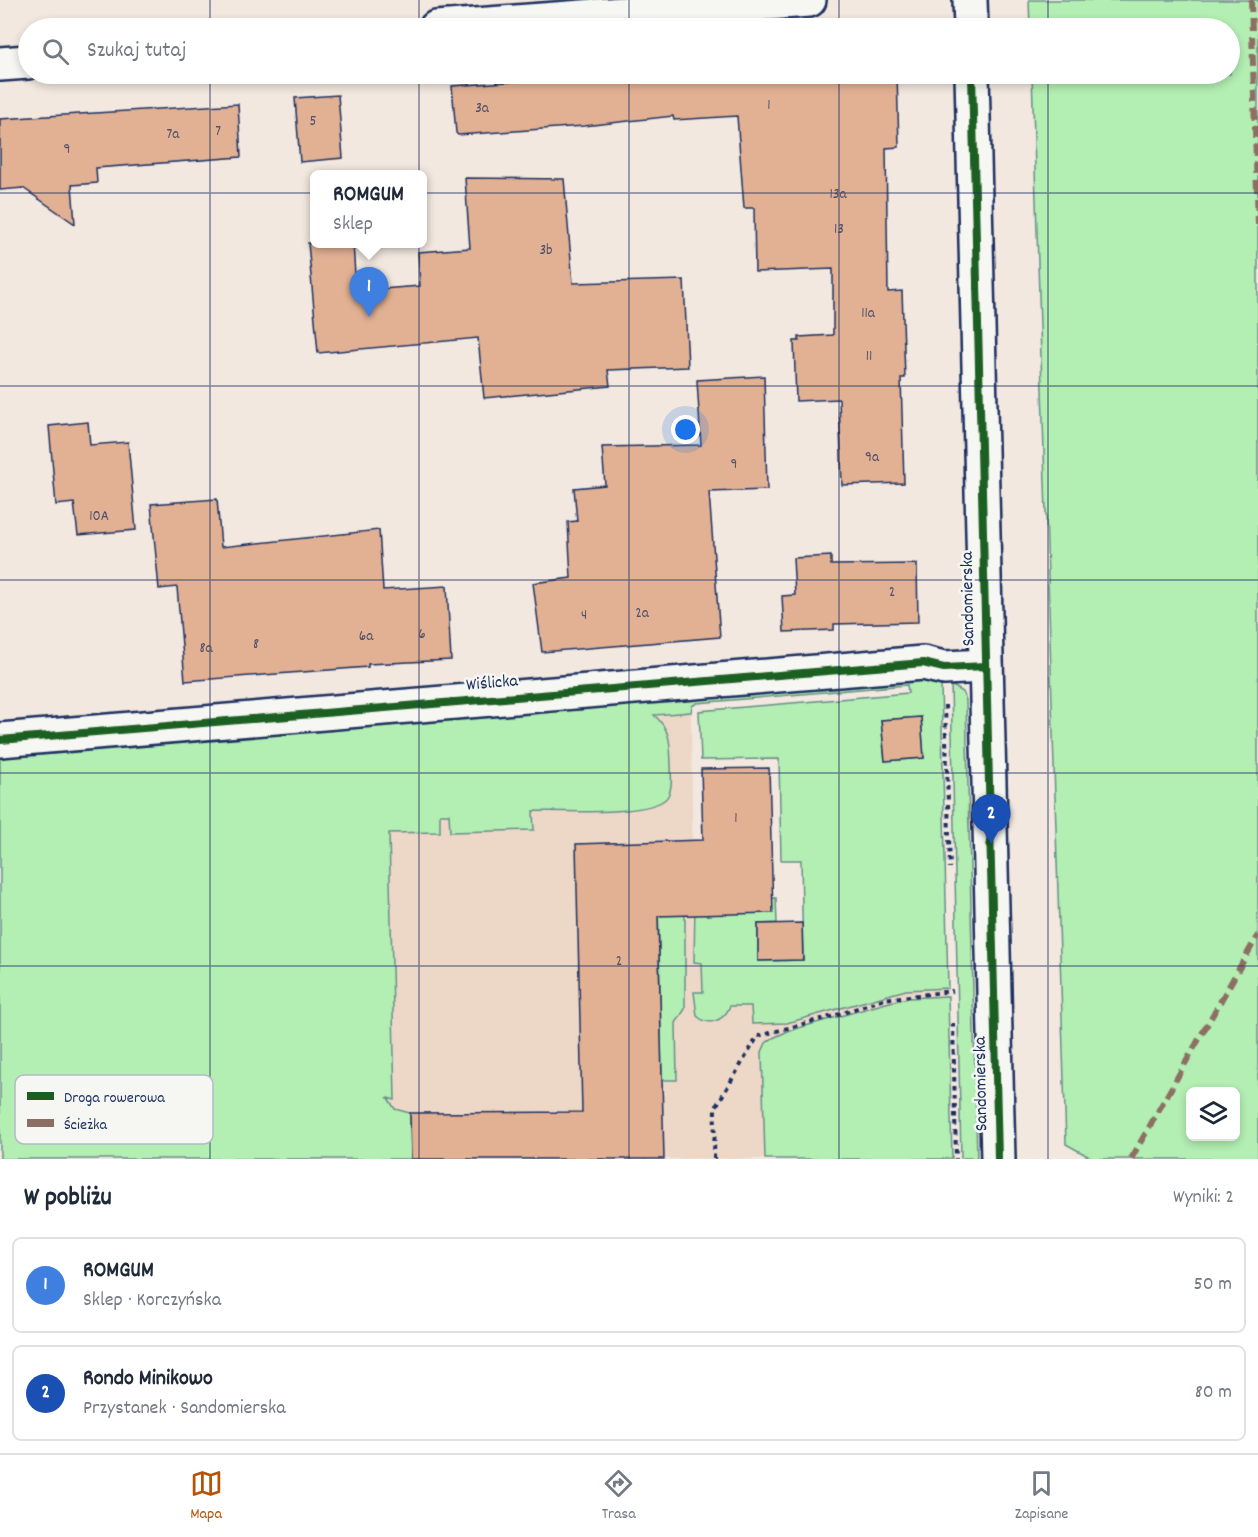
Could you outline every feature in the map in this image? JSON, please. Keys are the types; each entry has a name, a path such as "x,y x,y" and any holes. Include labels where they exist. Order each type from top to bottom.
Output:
{"street":[{"path":"569,18 809,0"},
{"path":"970,0 970,18"},
{"path":"0,64 18,63"},
{"name":"Sandomierska","path":"972,84 998,1159"},
{"name":"Wiślicka","path":"0,740 923,663 944,668 986,666"}],"path":[{"path":"944,668 950,872"},
{"path":"952,979 953,1003"},
{"path":"714,1159 715,1108 758,1036 837,1015 884,999 953,991"},
{"path":"953,1015 956,1159"}],"shaded area":[{"path":"691,712 694,962 947,966 952,1159 0,1159 0,770"}],"green space":[{"path":"1029,0 1258,0 1258,1159 1093,1159 1066,1144 1032,84 1240,84 1240,18 1030,18"},
{"path":"916,674 941,684 948,988 906,990 787,1023 752,1024 751,1006 730,1006 720,1019 711,1022 697,1016 694,992 703,992 702,963 694,962 695,900 706,915 716,914 716,899 776,898 777,923 758,924 758,961 803,960 801,860 781,860 779,759 701,760 699,711 908,693 907,685 697,703 692,706 691,712 654,715 667,732 670,750 671,789 668,796 660,803 627,810 533,811 534,830 450,832 449,814 440,814 440,832 389,833 395,1100 388,1098 395,1109 410,1113 411,1159 0,1159 0,751","holes":["921,717 924,758 885,761 881,720"]},
{"path":"951,685 963,692 966,700 977,1158 961,1158"},
{"path":"658,900 685,900 685,1009 676,1023 677,1080 662,1080"},
{"path":"948,996 952,1159 765,1159 762,1052 766,1043 788,1031 886,1003 908,998"}],"building":[{"path":"479,84 897,84 899,147 886,148 888,292 902,291 905,378 901,378 904,483 842,485 839,399 796,401 794,341 799,341 799,337 833,335 833,269 755,272 754,208 744,208 737,116 674,120 673,116 584,126 458,135 452,86"},
{"path":"338,95 343,158 300,162 295,98"},
{"path":"238,104 241,157 96,168 97,183 72,185 75,224 23,188 0,190 0,119"},
{"path":"465,178 564,179 573,283 684,280 688,367 608,370 610,386 484,398 478,338 318,353 308,243 310,243 310,248 353,248 356,291 420,286 418,252 470,248"},
{"path":"764,376 767,490 709,492 720,637 542,652 533,583 571,578 568,522 577,521 574,488 605,485 602,447 701,445 697,380"},
{"path":"88,422 90,445 128,442 136,530 78,535 74,503 56,505 49,426"},
{"path":"217,499 221,547 379,530 383,590 447,586 451,660 368,664 368,667 185,681 177,587 159,589 151,504"},
{"path":"831,556 831,565 917,564 918,622 834,624 834,630 784,632 782,596 795,595 793,558"},
{"path":"921,717 924,758 885,761 881,720"},
{"path":"769,768 773,913 658,916 664,1159 411,1159 410,1113 582,1112 576,844 703,840 701,769"},
{"path":"802,923 803,960 758,961 758,924"}],"marked path":[{"path":"1251,0 1258,225"},
{"path":"1131,1159 1258,935"}],"cycle path":[{"path":"972,84 998,1159"},
{"path":"0,740 923,663 944,668 986,666"}],"place":[{"name":"ROMGUM","path":"369,317"},
{"name":"Rondo Minikowo","path":"991,844"}]}
